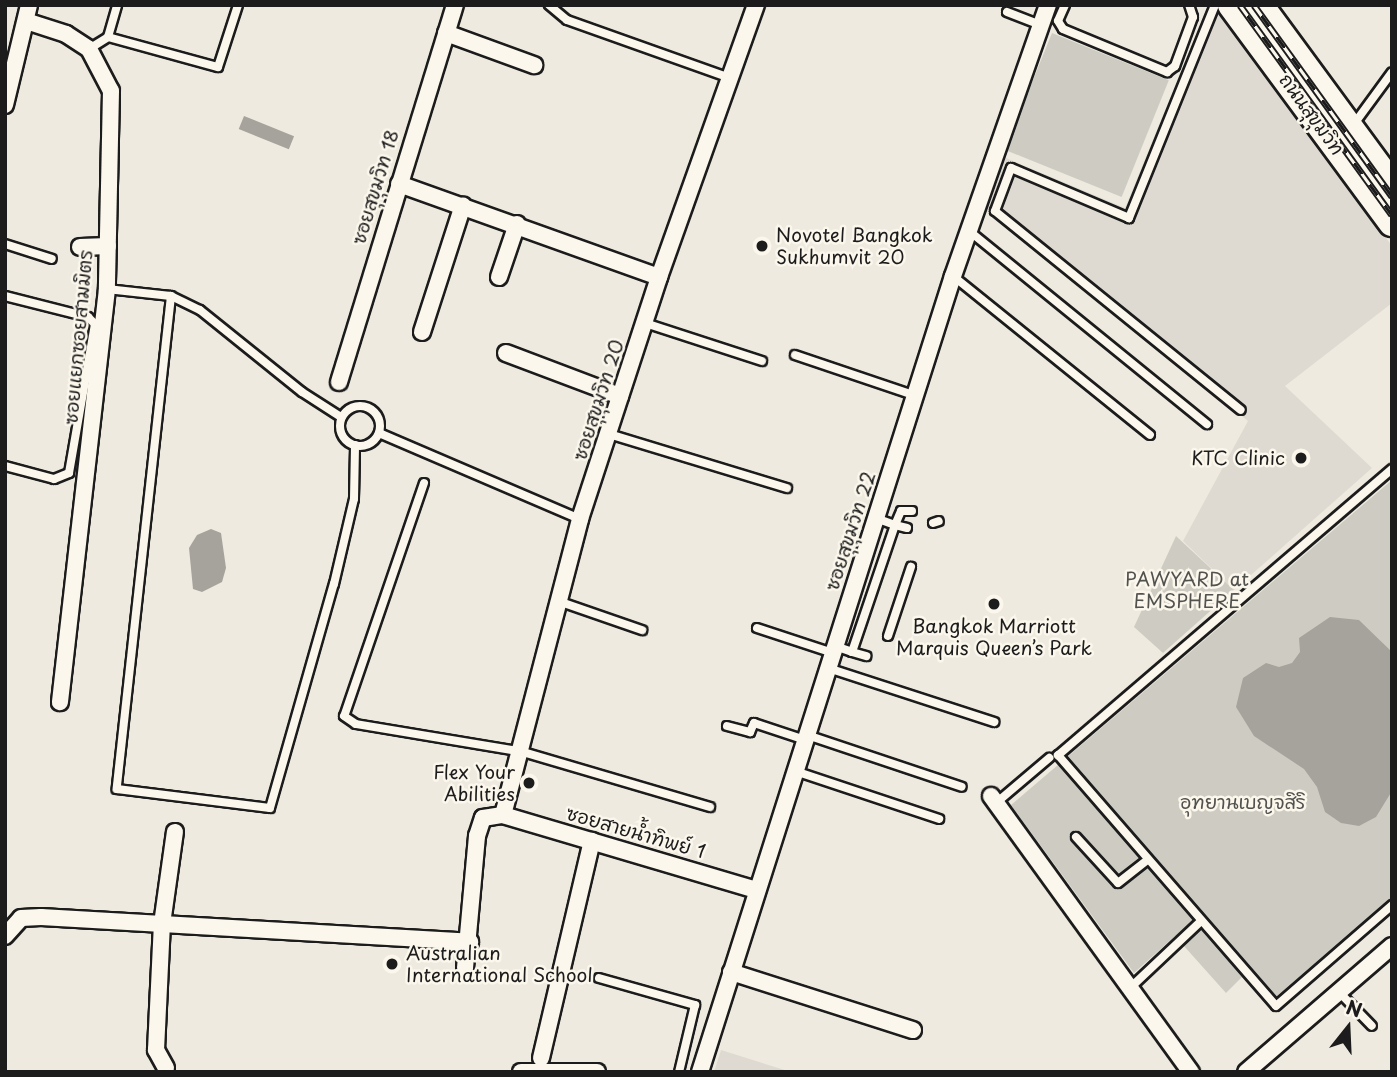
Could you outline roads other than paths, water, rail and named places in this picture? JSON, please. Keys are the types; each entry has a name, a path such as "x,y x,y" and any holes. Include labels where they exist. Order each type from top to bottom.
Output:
{"main road":[{"name":"ถนนสุขุมวิท","path":"1231,5 1262,13 1392,185"},
{"name":"ถนนสุขุมวิท","path":"1262,13 1392,223"}],"street":[{"name":"ซอยสุขุมวิท 18","path":"339,382 455,5"},
{"name":"ซอยสุขุมวิท 20","path":"503,815 523,752 580,519 610,434 659,277 756,5"},
{"name":"ซอยสุขุมวิท 22","path":"699,1072 968,230 1048,5"},
{"path":"5,105 26,10 89,49"},
{"path":"446,33 534,65"},
{"name":"ซอยแยกซอยสามมิตร","path":"60,702 107,289 111,91 89,49"},
{"path":"399,184 659,277"},
{"path":"422,332 463,205"},
{"path":"499,278 517,224"},
{"path":"80,247 108,246"},
{"path":"506,353 620,396"},
{"path":"994,799 1191,1072"},
{"path":"465,968 470,942 479,824 484,818 503,815"},
{"name":"ซอยสายน้ำทิพย์ 1","path":"503,815 757,890"},
{"path":"166,1068 156,1050 162,924 175,832"},
{"path":"541,1058 592,841"},
{"path":"5,936 21,918 470,942"},
{"path":"1246,1072 1392,946"},
{"path":"731,972 913,1030"},
{"path":"521,1072 597,1072"}],"lane":[{"path":"89,49 108,37 117,5"},
{"path":"108,37 218,67 238,5"},
{"path":"549,5 567,20 731,78"},
{"path":"1065,5 1058,21 1063,29 1167,72 1175,66 1193,17 1189,5"},
{"path":"993,160 1129,218 1215,5"},
{"path":"1007,12 1041,24"},
{"path":"1350,129 1392,72"},
{"path":"995,211 1011,168"},
{"path":"977,205 995,211 1241,410"},
{"path":"968,230 1208,424"},
{"path":"5,244 52,258"},
{"path":"953,276 1150,435"},
{"path":"107,289 171,296 200,310 302,392 341,417"},
{"path":"5,296 88,317 95,324 69,473 54,479 5,466"},
{"path":"171,296 117,789 270,808 334,583 354,499 355,445"},
{"path":"645,323 762,361"},
{"path":"795,355 916,396"},
{"path":"353,407 366,407 378,416 379,433 369,444 355,445 342,437 341,417 353,407"},
{"path":"379,433 580,519"},
{"path":"610,434 787,488"},
{"path":"1392,468 1058,755 1200,922 1276,1006 1392,905"},
{"path":"424,483 344,716 356,724 523,752 710,807"},
{"path":"852,652 895,525 901,511 912,511"},
{"path":"876,518 907,528"},
{"path":"888,636 911,567"},
{"path":"561,603 642,630"},
{"path":"757,628 994,722"},
{"path":"832,656 852,652 866,656"},
{"path":"727,726 750,732 754,723 962,787"},
{"path":"994,799 1049,758"},
{"path":"795,771 939,819"},
{"path":"1076,837 1118,883 1147,860"},
{"path":"1130,988 1200,922"},
{"path":"599,978 695,1004 679,1072"},
{"path":"1339,992 1372,1027"}],"railway":[{"path":"1240,5 1392,215"},
{"path":"1254,5 1392,196"}],"place":[{"name":"Novotel Bangkok Sukhumvit 20","path":"762,246"},
{"name":"KTC Clinic","path":"1301,458"},
{"name":"Bangkok Marriott Marquis Queen’s Park","path":"994,604"},
{"name":"Flex Your Abilities","path":"529,783"},
{"name":"Australian International School","path":"392,964"}],"park label":[{"name":"PAWYARD at EMSPHERE","path":"1187,590"},
{"name":"อุทยานเบญจสิริ","path":"1243,802"}]}
